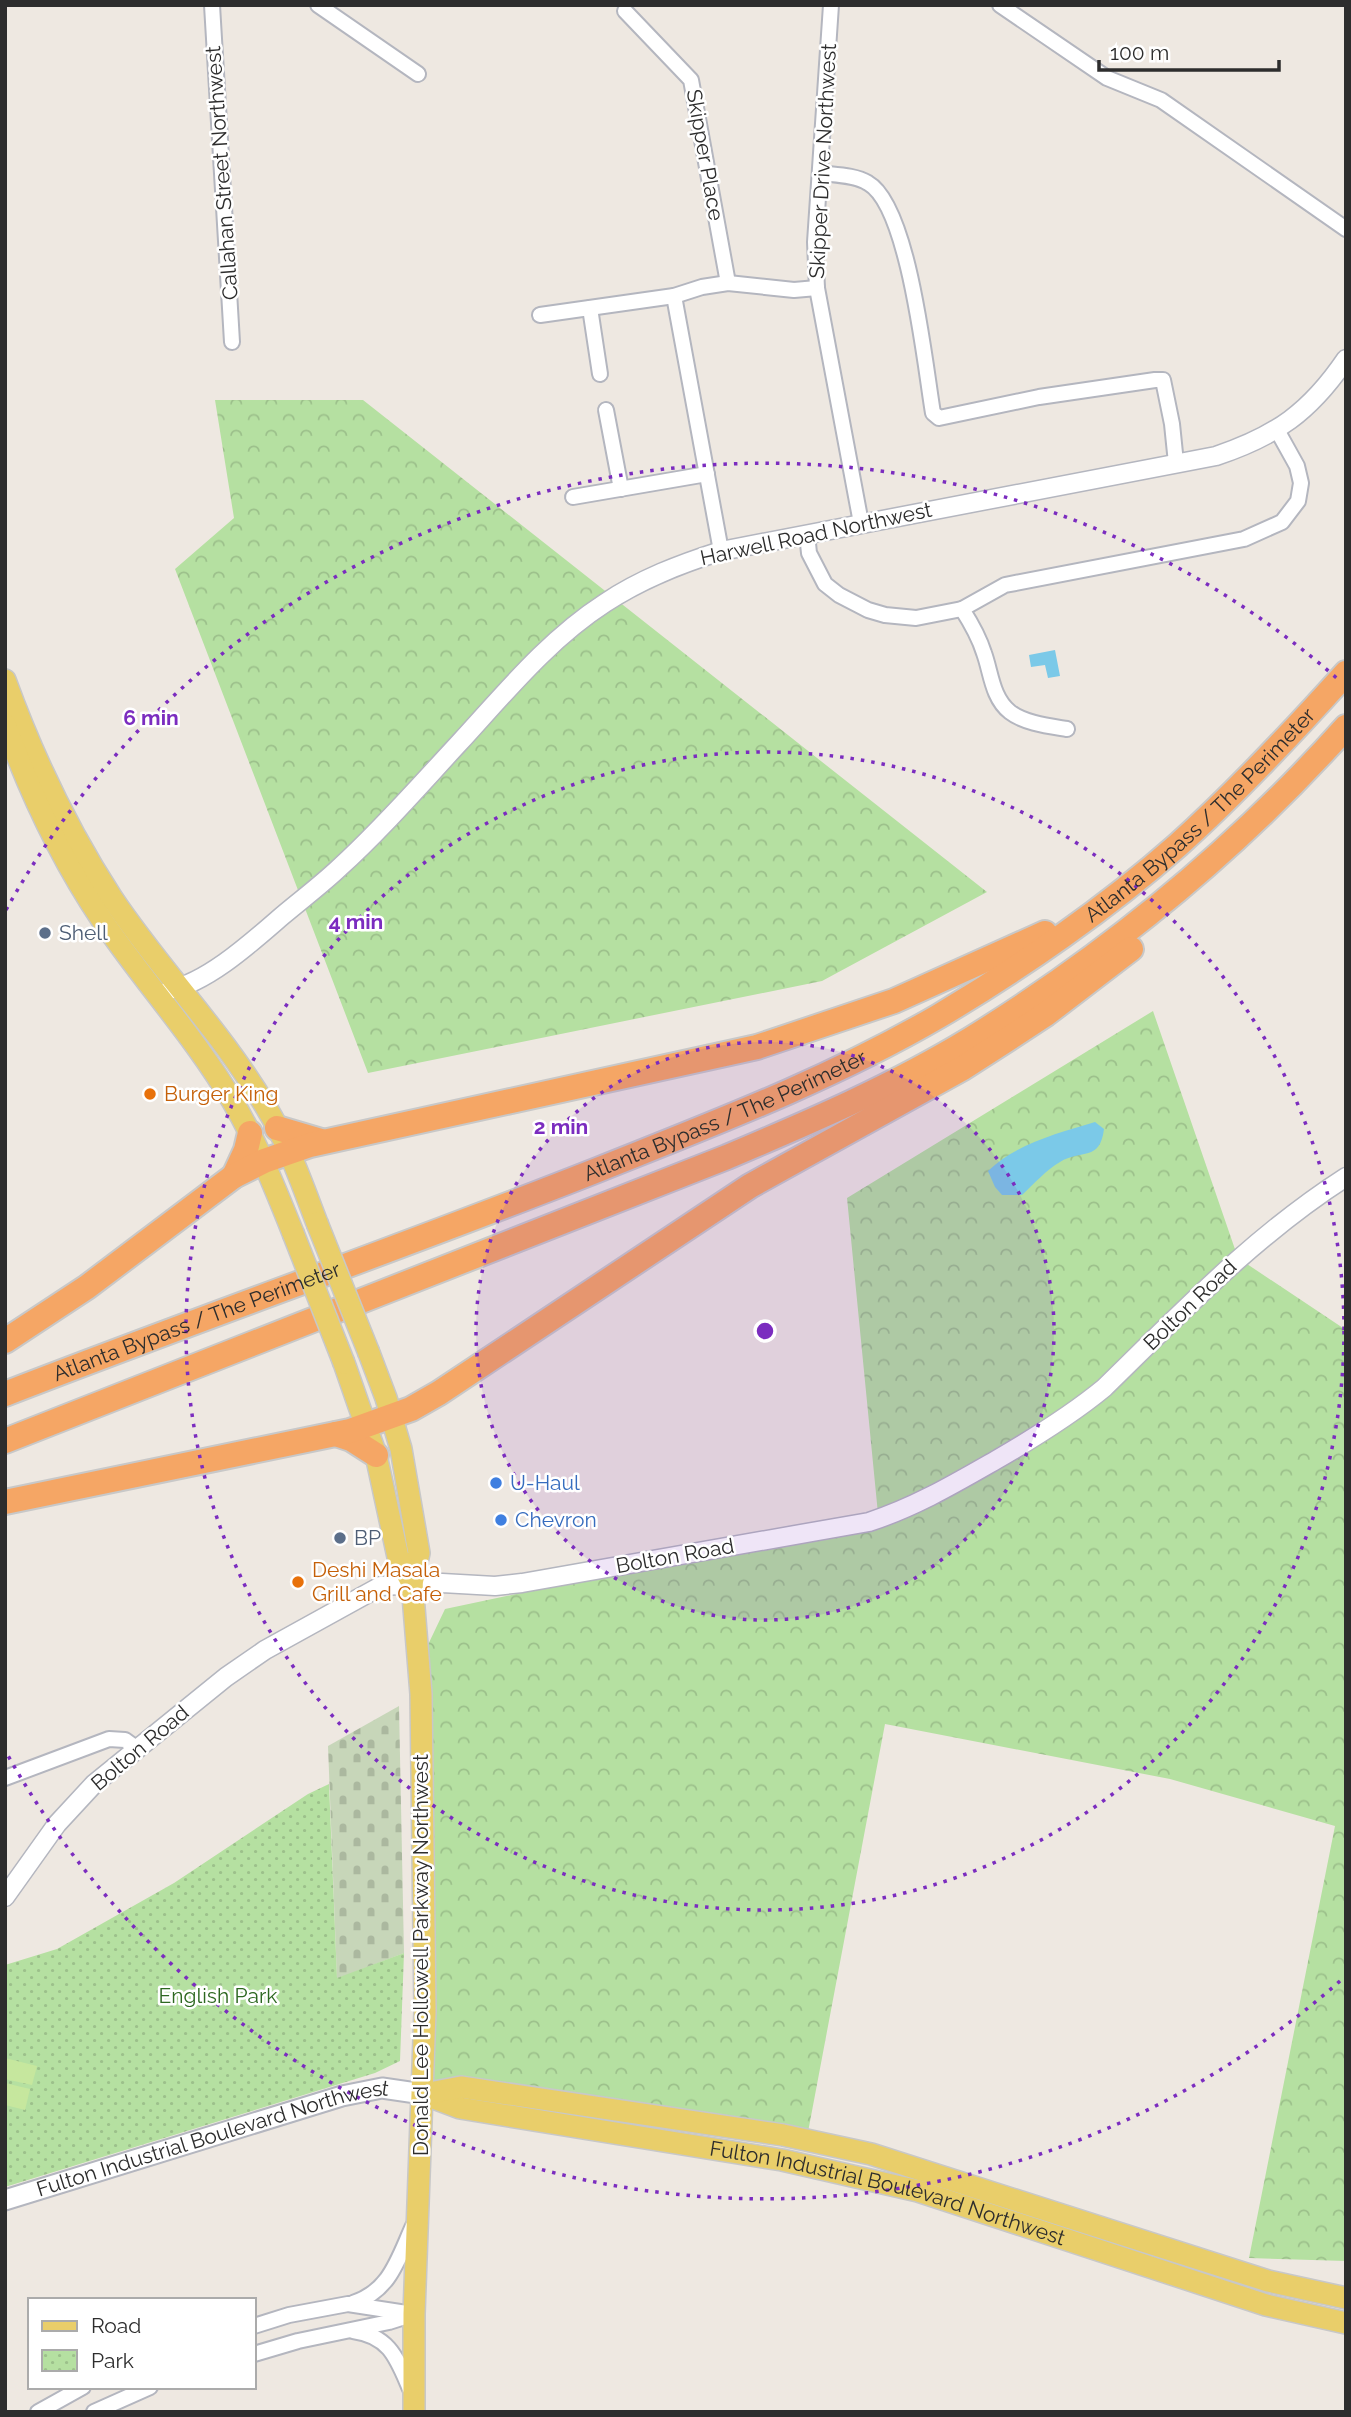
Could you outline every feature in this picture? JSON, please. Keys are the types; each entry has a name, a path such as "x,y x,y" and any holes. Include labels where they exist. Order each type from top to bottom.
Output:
{"highway":[{"name":"Atlanta Bypass / The Perimeter","path":"5,1394 480,1216 788,1094 859,1060 986,987 1097,910 1150,868 1219,806 1290,735 1346,673"},
{"name":"Atlanta Bypass / The Perimeter","path":"5,1441 727,1157 878,1089 970,1039 1046,990 1108,945 1244,833 1282,797 1346,727"},
{"path":"5,1502 368,1426 439,1392 750,1186 963,1068 1046,1014 1129,950 1188,894 1244,833"},
{"path":"5,1341 87,1287 234,1176 264,1161 326,1142 757,1047 894,1000 1097,910"},
{"path":"277,1128 326,1142"},
{"path":"234,1176 246,1150 250,1133"},
{"path":"336,1434 351,1439 376,1455"}],"main road":[{"name":"Donald Lee Hollowell Parkway Northwest","path":"5,680 34,755 65,820 113,900 239,1065 277,1128 369,1353 391,1416 408,1484 419,1553 412,1583 420,1658 425,1998 414,2314 414,2406"},
{"name":"Donald Lee Hollowell Parkway Northwest","path":"5,724 37,805 67,862 101,919 218,1078 264,1161 368,1426 398,1557 412,1583"},
{"name":"Fulton Industrial Boulevard Northwest","path":"423,2094 461,2087 783,2135 871,2154 1268,2281 1346,2298"},
{"name":"Fulton Industrial Boulevard Northwest","path":"5,2200 342,2096 382,2088 423,2094 460,2108 782,2160 918,2191 1266,2305 1346,2323"}],"street":[{"name":"Callahan Street Northwest","path":"212,5 232,342"},
{"path":"318,5 418,74"},
{"name":"Skipper Drive Northwest","path":"831,5 815,242 817,288 861,523"},
{"path":"1000,5 1107,78 1161,100 1346,229"},
{"name":"Skipper Place","path":"625,11 691,80 728,283"},
{"path":"820,173 848,176 868,182 881,194 895,219 916,302 933,413 939,418 1039,397 1163,380 1176,463"},
{"path":"540,315 674,296 702,287 728,283 794,290 817,288"},
{"path":"674,296 720,551"},
{"path":"590,308 600,374"},
{"name":"Harwell Road Northwest","path":"156,993 195,983 268,929 340,868 390,818 536,659 571,627 604,603 639,583 676,566 720,551 1238,449 1278,430 1305,410 1346,359"},
{"path":"606,410 621,489"},
{"path":"807,534 809,553 825,584 839,596 885,615 916,618 962,609 1004,585 1244,539 1282,522 1298,501 1301,483 1297,466 1278,430"},
{"path":"573,497 707,474"},
{"path":"962,609 973,626 985,654 992,684 1007,710 1045,726 1067,729"},
{"name":"Bolton Road","path":"5,1897 57,1825 94,1784 136,1748 265,1650 381,1586 412,1583 495,1586 522,1583 869,1522 902,1511 930,1499 1080,1408 1245,1252 1293,1212 1346,1177"},
{"path":"5,1778 109,1739 125,1740 136,1748"},
{"path":"256,2325 289,2315 348,2304 371,2295 384,2284 417,2218"},
{"path":"348,2304 414,2314"},
{"path":"256,2353 344,2329 389,2322 414,2314"},
{"path":"344,2329 372,2335 391,2349 414,2406"},
{"path":"38,2412 79,2389"},
{"path":"94,2412 145,2389"}],"green space":[{"path":"215,400 363,400 987,892 822,981 368,1073 175,569 234,518"},
{"path":"1153,1011 1238,1258 1346,1330 1346,2261 1249,2258 1335,1826 1170,1779 885,1724 805,2148 422,2079 415,1672 445,1609 705,1554 879,1524 847,1198"},
{"path":"399,1706 404,1953 337,1979 328,1746"},
{"name":"English Park","path":"329,1784 337,1978 404,1953 400,2061 375,2073 5,2187 5,1965 57,1949 174,1883 308,1794"},
{"path":"5,2058 37,2066 32,2085 5,2079"},
{"path":"5,2083 30,2089 25,2110 5,2105"}],"water":[{"path":"1055,650 1060,676 1048,678 1045,665 1031,667 1029,655"},
{"path":"1095,1122 1104,1129 1102,1139 1094,1151 1060,1162 1022,1195 1002,1195 995,1187 988,1171 1011,1154 1038,1140"}],"place":[{"name":"Shell","path":"45,933"},
{"name":"Burger King","path":"150,1094"},
{"name":"U-Haul","path":"496,1483"},
{"name":"Chevron","path":"501,1520"},
{"name":"BP","path":"340,1538"},
{"name":"Deshi Masala Grill and Cafe","path":"298,1582"}]}
